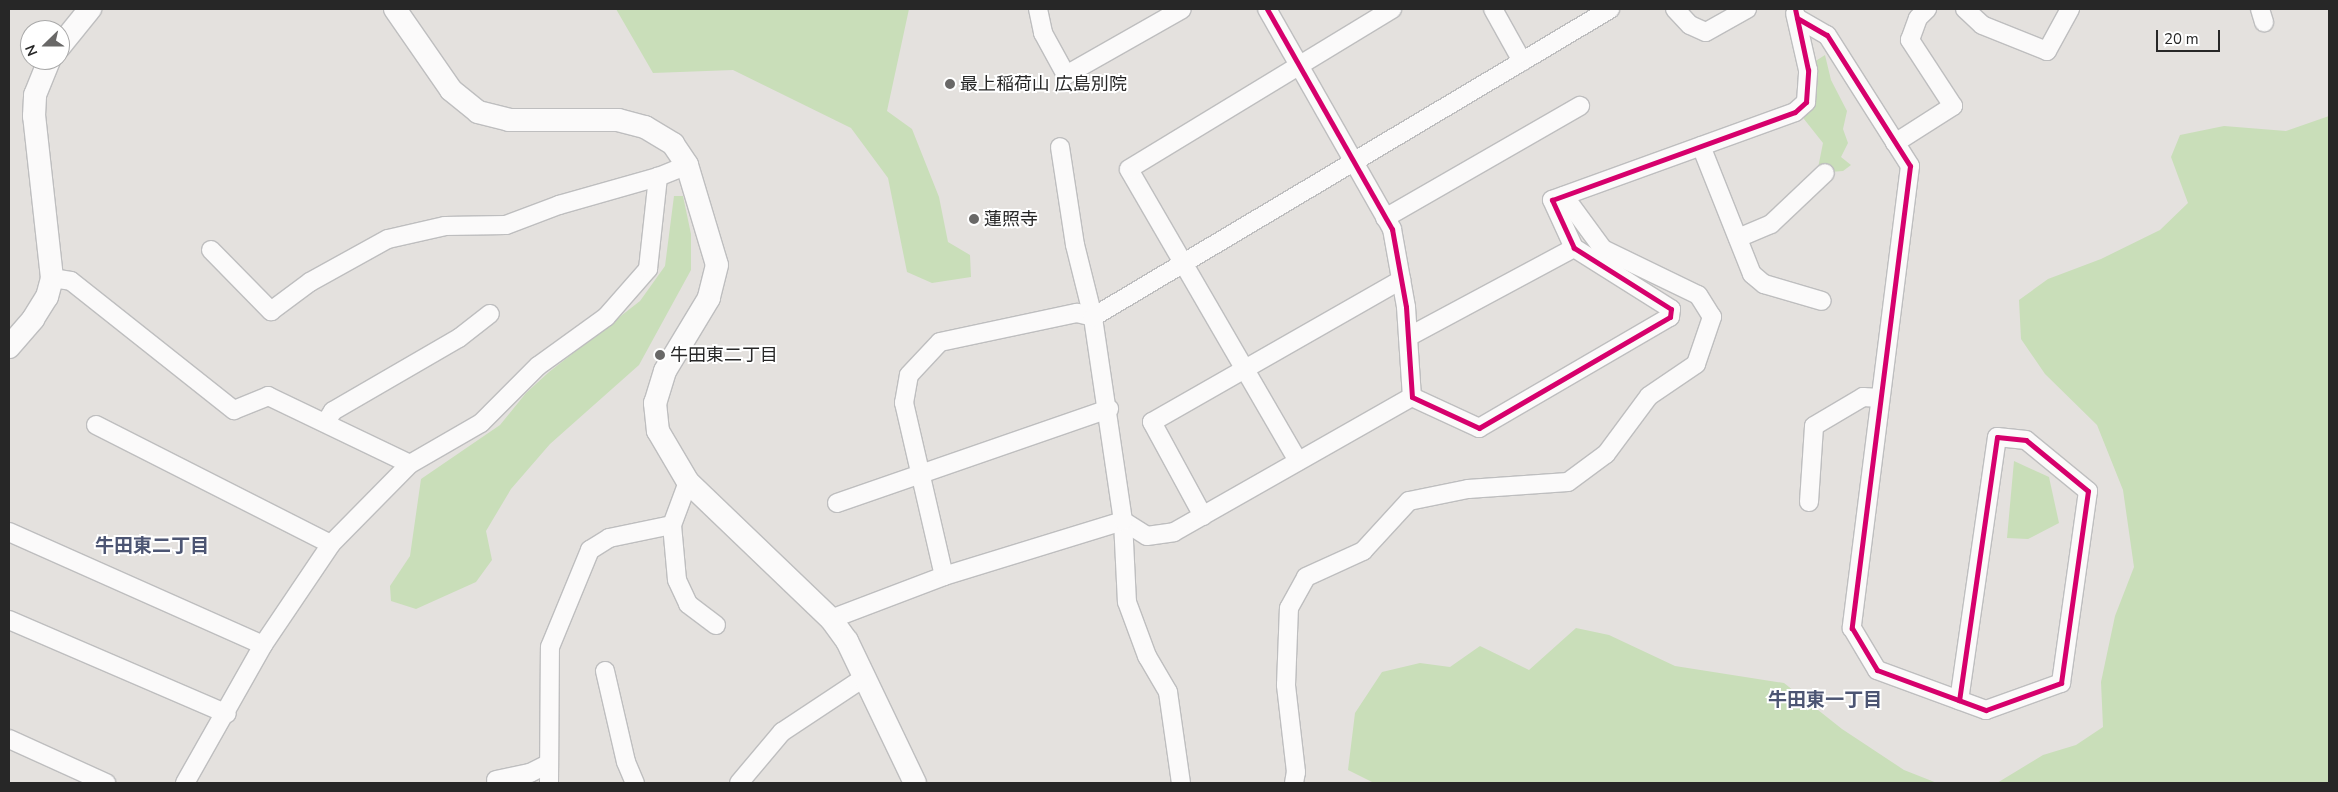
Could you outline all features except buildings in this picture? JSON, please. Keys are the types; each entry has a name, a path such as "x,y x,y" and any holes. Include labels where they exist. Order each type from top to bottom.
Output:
{"street":[{"path":"70,34 90,9"},
{"path":"395,9 451,90 478,112 509,120 618,120 645,127 673,144 687,165 718,265 709,298 665,371 656,403 658,431 688,482 831,619 847,641 899,755 915,783"},
{"path":"1038,9 1043,33 1066,75 1182,9"},
{"path":"1267,9 1392,230 1401,280 1408,337 1412,397"},
{"path":"1298,462 1129,169 1298,64 1392,9"},
{"path":"1493,9 1522,61"},
{"path":"944,576 904,403 909,375 940,342 1077,313 1093,317 1610,9"},
{"path":"1675,9 1690,25 1706,32 1747,9"},
{"path":"1895,143 1953,106 1910,40 1918,18 1927,9"},
{"path":"1965,9 1982,25 2047,51 2070,9"},
{"path":"1796,14 1827,35 1910,166 1852,628 1877,670 1986,710 2061,683 2088,491 2026,440 1997,437 1959,700"},
{"path":"1412,397 1479,428 1670,317 1671,308 1574,248 1552,200 1794,112 1806,102 1808,70 1796,14"},
{"path":"9,347 33,319 47,297 52,278 34,116 35,95 45,70"},
{"path":"1385,218 1580,106"},
{"path":"1701,146 1752,274 1764,284 1822,301"},
{"path":"1060,147 1075,245 1093,317 1109,409 1123,521 1127,602 1147,656 1168,692 1181,783"},
{"path":"211,250 271,311 310,282 388,239 445,226 506,225 559,205 658,177 687,165"},
{"path":"1738,238 1771,224 1825,173"},
{"path":"185,783 227,714 263,645 332,544 410,464 480,423 538,366 606,317 648,269 658,177"},
{"path":"1294,783 1296,772 1286,685 1289,608 1306,576 1363,550 1410,501 1468,489 1568,482 1606,454 1649,396 1696,364 1712,317 1698,295 1603,249 1564,196"},
{"path":"1408,337 1574,248"},
{"path":"52,278 71,281 234,410 268,396 326,422 410,464"},
{"path":"1203,516 1152,422 1401,280"},
{"path":"326,422 333,411 459,338 490,314"},
{"path":"831,619 944,576 1123,521 1147,536 1174,532 1412,397"},
{"path":"1809,502 1814,426 1863,397 1880,398"},
{"path":"837,503 1109,409"},
{"path":"96,425 332,544"},
{"path":"688,482 672,525 677,580 688,604 716,625"},
{"path":"549,783 550,647 590,550 610,538 672,525"},
{"path":"9,532 263,645"},
{"path":"9,620 227,714"},
{"path":"605,670 626,762 634,783"},
{"path":"739,783 782,732 865,677"},
{"path":"9,739 106,783"},
{"path":"496,780 530,773 548,764"}],"green space":[{"path":"616,9 909,9 887,111 912,129 939,197 948,242 970,255 971,277 932,283 907,272 888,178 851,128 733,70 653,73"},
{"path":"1825,55 1831,80 1847,111 1843,129 1848,143 1841,157 1851,165 1843,171 1817,173 1823,143 1800,114 1814,62"},
{"path":"2329,116 2329,783 1997,783 2043,755 2076,745 2103,727 2101,682 2115,616 2134,567 2123,490 2097,425 2045,374 2021,339 2019,300 2048,279 2101,259 2160,230 2188,203 2171,157 2180,135 2224,126 2286,131"},
{"path":"674,196 683,196 691,234 691,270 639,365 550,444 511,489 486,531 492,560 476,582 416,609 391,601 390,586 410,556 421,479 500,425 526,393 549,372 640,301 665,266"},
{"path":"2014,461 2049,477 2059,523 2028,539 2007,538"},
{"path":"1576,628 1609,635 1675,666 1784,683 1842,729 1904,770 1937,783 1374,783 1348,770 1355,713 1382,672 1420,663 1450,667 1480,646 1529,670"}],"cycle path":[{"path":"1267,9 1392,229 1406,307 1412,397 1479,428 1670,317 1671,309 1574,248 1552,200 1795,112 1806,102 1808,70 1795,9"},
{"path":"1797,18 1827,35 1910,166 1852,628 1877,670 1986,710 2061,683 2088,491 2026,440 1997,437 1959,700"}],"place":[{"name":"最上稲荷山 広島別院","path":"950,84"},
{"name":"蓮照寺","path":"974,219"},
{"name":"牛田東二丁目","path":"660,355"}],"district":[{"name":"牛田東二丁目","path":"152,547"},
{"name":"牛田東一丁目","path":"1825,701"}]}
